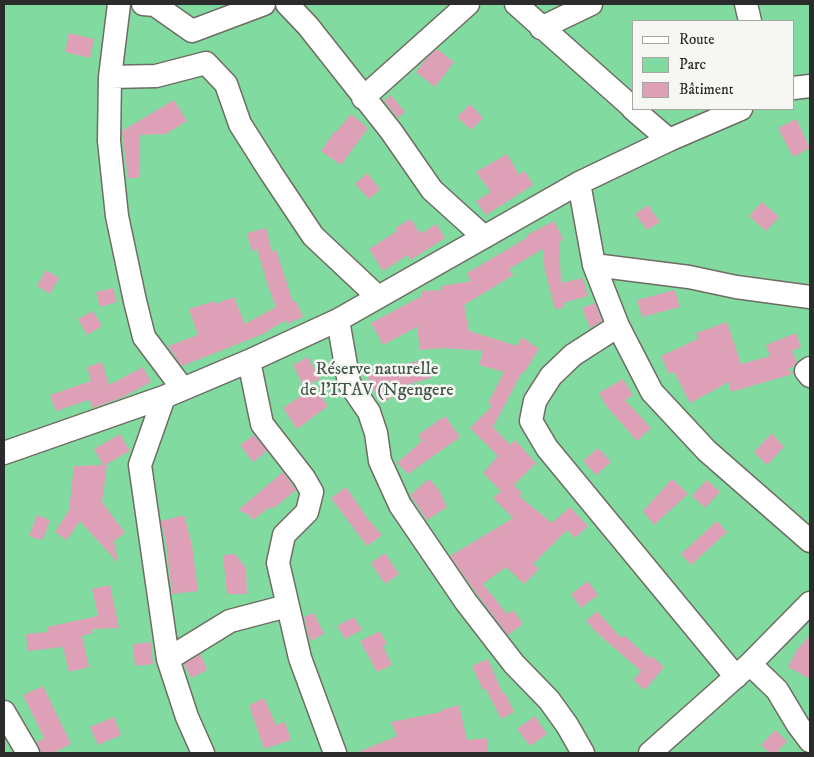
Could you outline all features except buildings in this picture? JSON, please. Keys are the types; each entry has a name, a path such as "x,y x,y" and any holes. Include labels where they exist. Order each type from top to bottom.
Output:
{"street":[{"path":"119,4 110,77 109,141 117,216 144,337 173,393"},
{"path":"143,4 155,4 192,31 206,63 226,84 240,124 313,236 378,297"},
{"path":"192,31 264,4"},
{"path":"287,4 308,26 363,98 391,131 432,190 484,237"},
{"path":"363,98 468,4"},
{"path":"516,4 632,107"},
{"path":"541,28 591,4"},
{"path":"746,4 750,20"},
{"path":"110,77 156,76 206,63"},
{"path":"794,88 810,86"},
{"path":"635,110 669,140"},
{"path":"4,453 173,393 338,320 579,184 669,140 739,110"},
{"path":"579,184 594,265 618,326 652,392 707,451 810,541"},
{"path":"594,265 689,277 736,287 810,297"},
{"path":"338,320 349,383 369,412 376,433 380,461 400,505 466,602 514,664 549,700 567,725 583,753"},
{"path":"618,326 573,355 551,376 535,401 531,421 547,448 743,670 777,690 810,741"},
{"path":"249,361 262,424 304,478 312,492 307,512 284,535 278,563 286,606 300,658 335,753"},
{"path":"810,368 806,371 810,376"},
{"path":"173,393 140,465 168,659 187,717 203,753"},
{"path":"657,751 743,670 810,603"},
{"path":"168,659 230,621 286,606"},
{"path":"4,712 28,753"}],"green space":[{"name":"Réserve naturelle de l'ITAV (Ngengere","path":"4,4 810,4 810,753 4,753"}]}
